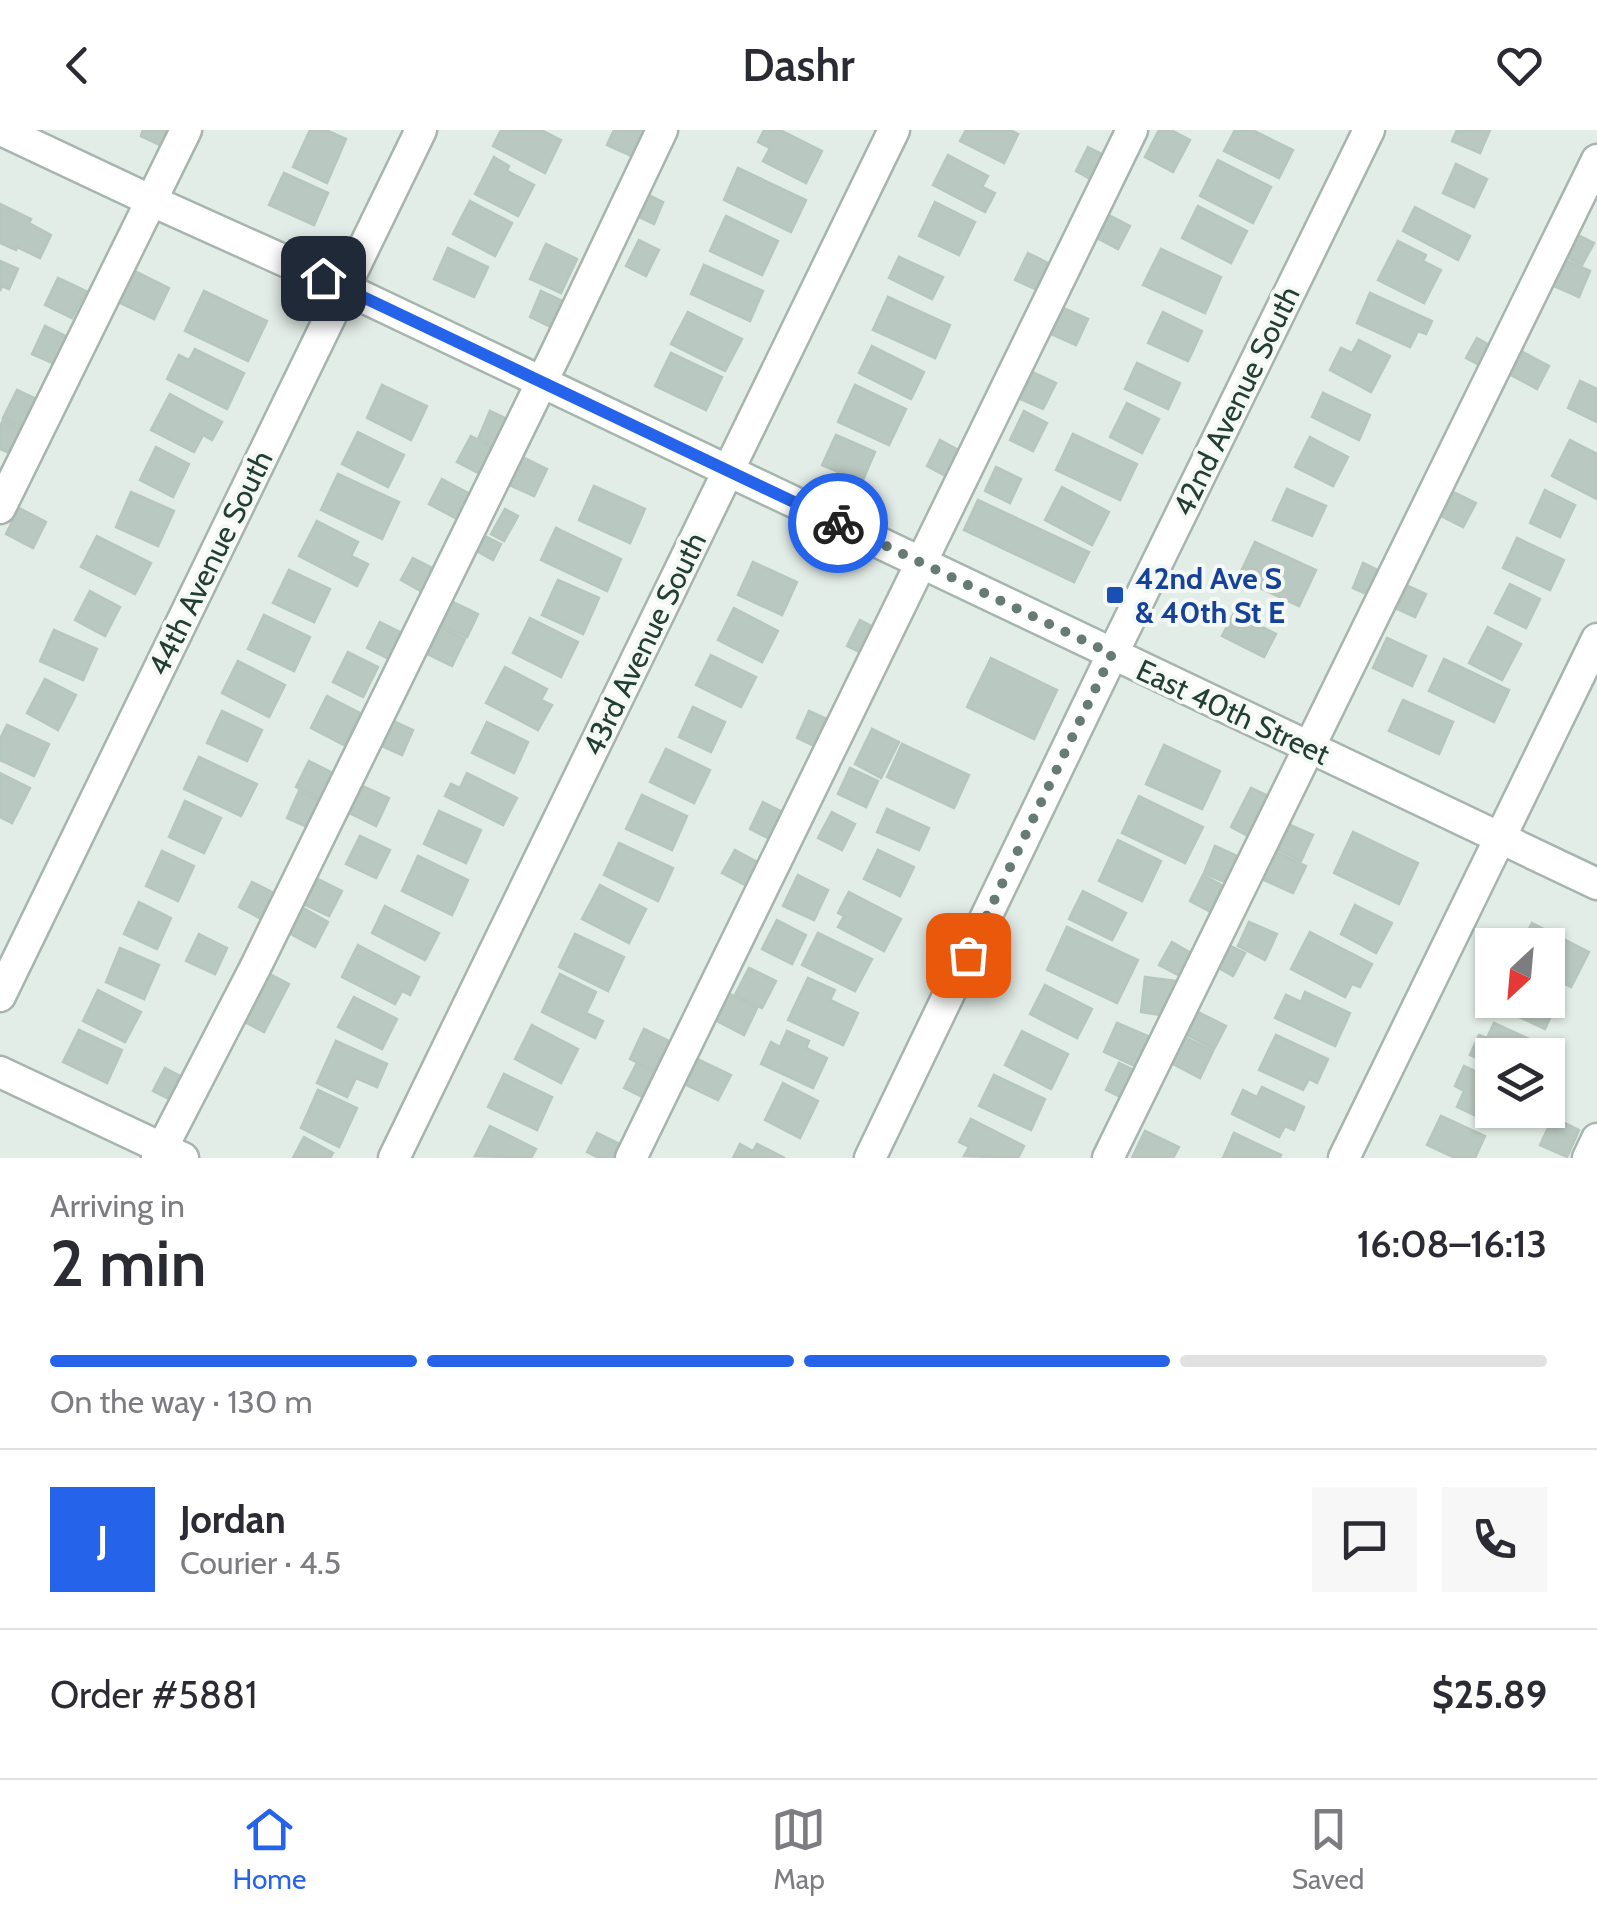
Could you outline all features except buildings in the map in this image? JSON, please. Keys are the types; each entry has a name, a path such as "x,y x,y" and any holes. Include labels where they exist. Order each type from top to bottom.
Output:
{"street":[{"name":"East 40th Street","path":"0,130 920,561 1597,884"},
{"path":"0,508 186,130"},
{"name":"44th Avenue South","path":"0,996 421,130"},
{"path":"0,1072 168,1155 662,130"},
{"name":"43rd Avenue South","path":"394,1158 894,130"},
{"path":"631,1158 1132,130"},
{"name":"42nd Avenue South","path":"870,1158 1369,130"},
{"path":"1108,1158 1597,160"},
{"path":"1344,1158 1597,639"},
{"path":"1588,1158 1597,1139"}],"way so far":[{"path":"838,523 1112,654 968,955"}],"place":[{"name":"42nd Ave S & 40th St E","path":"1115,595"}],"route":[{"path":"323,278 838,523"}]}
